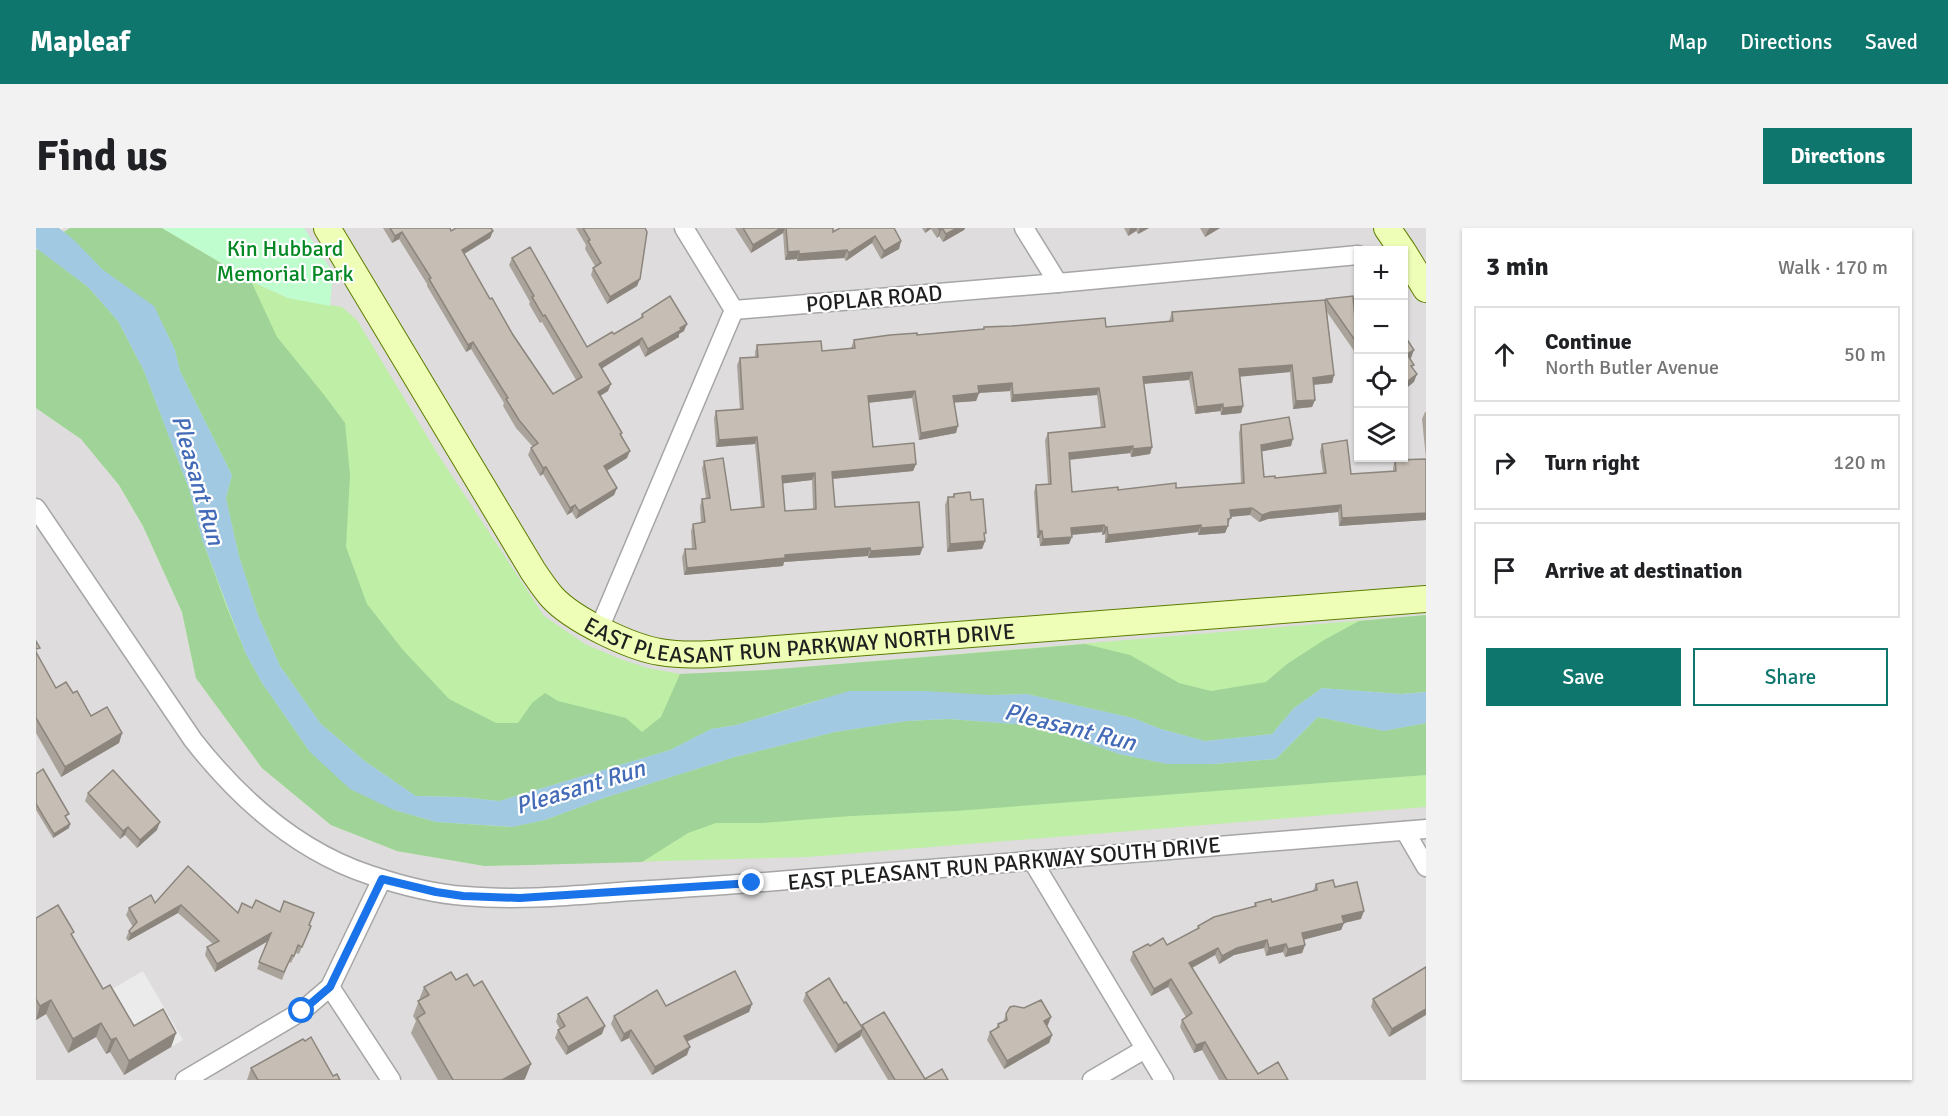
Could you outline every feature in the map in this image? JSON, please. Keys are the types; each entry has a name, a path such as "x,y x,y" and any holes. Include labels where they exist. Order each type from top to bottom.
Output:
{"main road":[{"name":"EAST PLEASANT RUN PARKWAY NORTH DRIVE","path":"327,228 533,571 553,598 578,618 599,629 658,652 699,655 1426,599"},
{"path":"1387,228 1399,246"},
{"path":"1408,260 1426,289"}],"street":[{"path":"599,629 734,310 684,228"},
{"path":"1024,228 1058,283"},
{"name":"POPLAR ROAD","path":"734,310 1354,255"},
{"name":"EAST PLEASANT RUN PARKWAY SOUTH DRIVE","path":"36,508 193,740 223,777 258,810 322,855 369,875 436,892 463,896 520,898 731,885 1426,829"},
{"path":"1405,831 1426,867"},
{"path":"1032,860 1164,1080"},
{"path":"185,1080 302,1011 330,987 382,879"},
{"path":"330,987 391,1080"},
{"path":"1092,1080 1145,1049"}],"shaded area":[{"path":"64,228 1426,228 1426,1080 36,1080 36,245"},
{"path":"143,971 183,1040 171,1047 157,1024 128,1040 102,995"}],"green space":[{"path":"70,228 162,228 259,285 288,298 342,307 357,320 439,456 544,616 585,644 620,659 648,668 680,674 767,670 1426,615 1426,807 808,857 485,866 397,851 331,825 262,768 196,678 182,612 143,526 119,485 81,439 36,408 36,250"},
{"path":"70,228 162,228 251,281 277,337 345,423 350,475 346,547 367,604 403,650 449,699 496,723 518,723 532,703 545,693 558,701 626,718 642,732 661,717 680,674 767,670 1085,644 1130,655 1179,683 1211,691 1266,682 1287,664 1359,621 1426,615 1426,692 1401,694 1322,688 1294,708 1272,734 1205,741 1161,729 1133,718 1027,694 818,700 736,725 711,729 670,750 499,801 416,796 366,762 321,724 280,666 258,615 239,556 226,498 232,475 180,371 175,350 154,307 103,270 64,232"},
{"name":"Kin Hubbard Memorial Park","path":"162,228 304,228 333,273 330,306 288,298 259,285"},
{"path":"38,249 88,287 118,321 144,371 189,489 202,539 227,608 246,654 262,683 310,752 394,810 436,822 511,827 545,820 607,797 735,757 835,732 907,721 949,719 1039,726 1119,754 1168,764 1214,764 1276,759 1318,717 1384,731 1426,723 1426,775 955,811 762,823 716,823 688,833 642,862 485,866 397,851 331,825 262,768 196,678 182,612 143,526 119,485 81,439 36,408 36,250"}],"water":[{"name":"Pleasant Run","path":"36,228 59,228 103,270 154,306 175,350 180,371 232,475 226,498 239,556 258,615 280,666 321,724 366,762 416,796 499,801 670,750 711,729 736,725 849,691 1027,694 1133,718 1161,729 1205,741 1272,734 1294,708 1322,688 1401,694 1426,692 1426,723 1384,731 1318,717 1276,759 1214,764 1167,764 1119,754 1039,726 949,719 907,721 835,732 735,757 607,797 545,820 512,827 436,822 394,810 350,789 310,752 262,683 246,654 228,608 202,539 189,489 144,371 118,321 88,287 36,248"}],"building":[{"path":"390,228 450,228 451,231 456,228 491,228 493,231 462,250 490,299 492,298 513,335 553,394 582,377 545,315 543,316 512,258 530,247 587,347 643,317 642,314 670,296 687,324 680,328 681,330 648,349 642,338 599,364 611,384 598,392 630,451 604,466 617,488 579,511 575,505 570,508 546,467 543,468 531,448 538,443 519,420 473,342 468,345 429,279 431,278 402,232 395,236"},
{"path":"583,228 645,228 647,232 640,279 610,297 593,268 601,263"},
{"path":"743,228 781,228 753,245"},
{"path":"786,228 833,228 833,232 840,228 894,228 901,241 884,251 875,236 849,253 847,250 799,254 799,251 788,252"},
{"path":"942,228 957,228 946,234"},
{"path":"1353,296 1354,339 1326,299"},
{"path":"1325,300 1334,375 1313,378 1315,400 1296,401 1292,365 1239,369 1243,406 1223,408 1223,404 1197,407 1192,372 1143,377 1152,447 1133,449 1133,446 1069,453 1072,492 1118,487 1118,490 1176,483 1176,488 1244,483 1241,425 1289,417 1293,439 1261,445 1264,477 1326,473 1322,444 1347,440 1351,474 1396,471 1395,462 1426,459 1426,513 1342,518 1341,505 1271,512 1262,515 1252,508 1230,510 1231,518 1228,519 1228,526 1201,528 1201,525 1108,535 1107,527 1104,525 1071,528 1072,537 1043,539 1042,531 1039,531 1036,485 1051,484 1048,433 1105,427 1099,388 1013,395 1012,383 978,386 979,393 953,396 958,426 921,433 915,391 868,396 873,447 914,443 916,464 832,472 835,507 919,502 923,547 871,551 870,548 785,555 785,558 687,568 685,549 696,549 693,524 705,522 702,499 710,498 704,461 723,458 731,510 764,507 757,437 719,440 716,411 743,409 740,358 758,357 757,345 821,341 822,351 855,348 854,340 890,335 917,333 917,335 984,329 984,327 1105,318 1106,327 1173,321 1172,312","holes":["815,473 816,509 785,511 782,476"]},
{"path":"1408,341 1414,350 1408,353"},
{"path":"1408,356 1414,365 1411,366 1417,374 1408,381"},
{"path":"970,492 971,500 983,499 985,541 950,544 948,497"},
{"path":"36,652 56,688 66,682 73,693 77,691 91,716 107,707 122,733 65,767 36,718"},
{"path":"43,769 69,814 65,816 70,824 54,834 36,804 36,774"},
{"path":"113,770 160,822 140,840 128,827 123,831 88,793"},
{"path":"188,866 238,913 242,903 252,908 256,900 280,912 284,901 314,913 302,947 298,945 284,972 259,962 271,933 217,964 207,947 219,941 181,905 131,934 129,931 137,922 129,908 151,895 155,903"},
{"path":"1333,880 1335,887 1357,882 1364,911 1342,916 1344,923 1302,933 1305,945 1288,949 1286,944 1269,948 1267,940 1237,948 1222,956 1218,948 1189,963 1258,1074 1278,1062 1288,1080 1227,1080 1205,1042 1196,1045 1182,1020 1192,1013 1171,979 1154,989 1133,952 1163,938 1167,945 1214,917 1256,906 1255,903 1271,899 1272,902 1317,890 1316,884"},
{"path":"58,905 74,932 71,934 103,989 110,985 134,1026 163,1009 176,1033 129,1061 116,1038 111,1040 101,1023 73,1039 51,1000 40,1006 36,999 36,918"},
{"path":"1426,967 1426,1009 1392,1029 1373,999"},
{"path":"735,971 752,1004 684,1036 690,1047 655,1067 631,1030 624,1034 614,1016 657,990 666,1006"},
{"path":"451,972 456,980 467,974 474,986 482,981 531,1064 502,1080 453,1080 417,1018 425,1013 418,1001 429,995 424,987"},
{"path":"829,978 863,1029 838,1045 806,993"},
{"path":"587,997 605,1026 568,1047 558,1030 565,1026 558,1014"},
{"path":"1041,1000 1051,1017 1044,1021 1052,1035 1007,1061 990,1032 999,1027 998,1024 1007,1020 1006,1014 1010,1007 1024,1008"},
{"path":"884,1012 925,1079 942,1069 948,1080 895,1080 862,1025"},
{"path":"311,1037 333,1076 337,1074 340,1080 258,1080 251,1068 303,1039 305,1041"}],"route":[{"path":"302,1011 330,987 382,879 463,896 520,898 752,883"}]}
